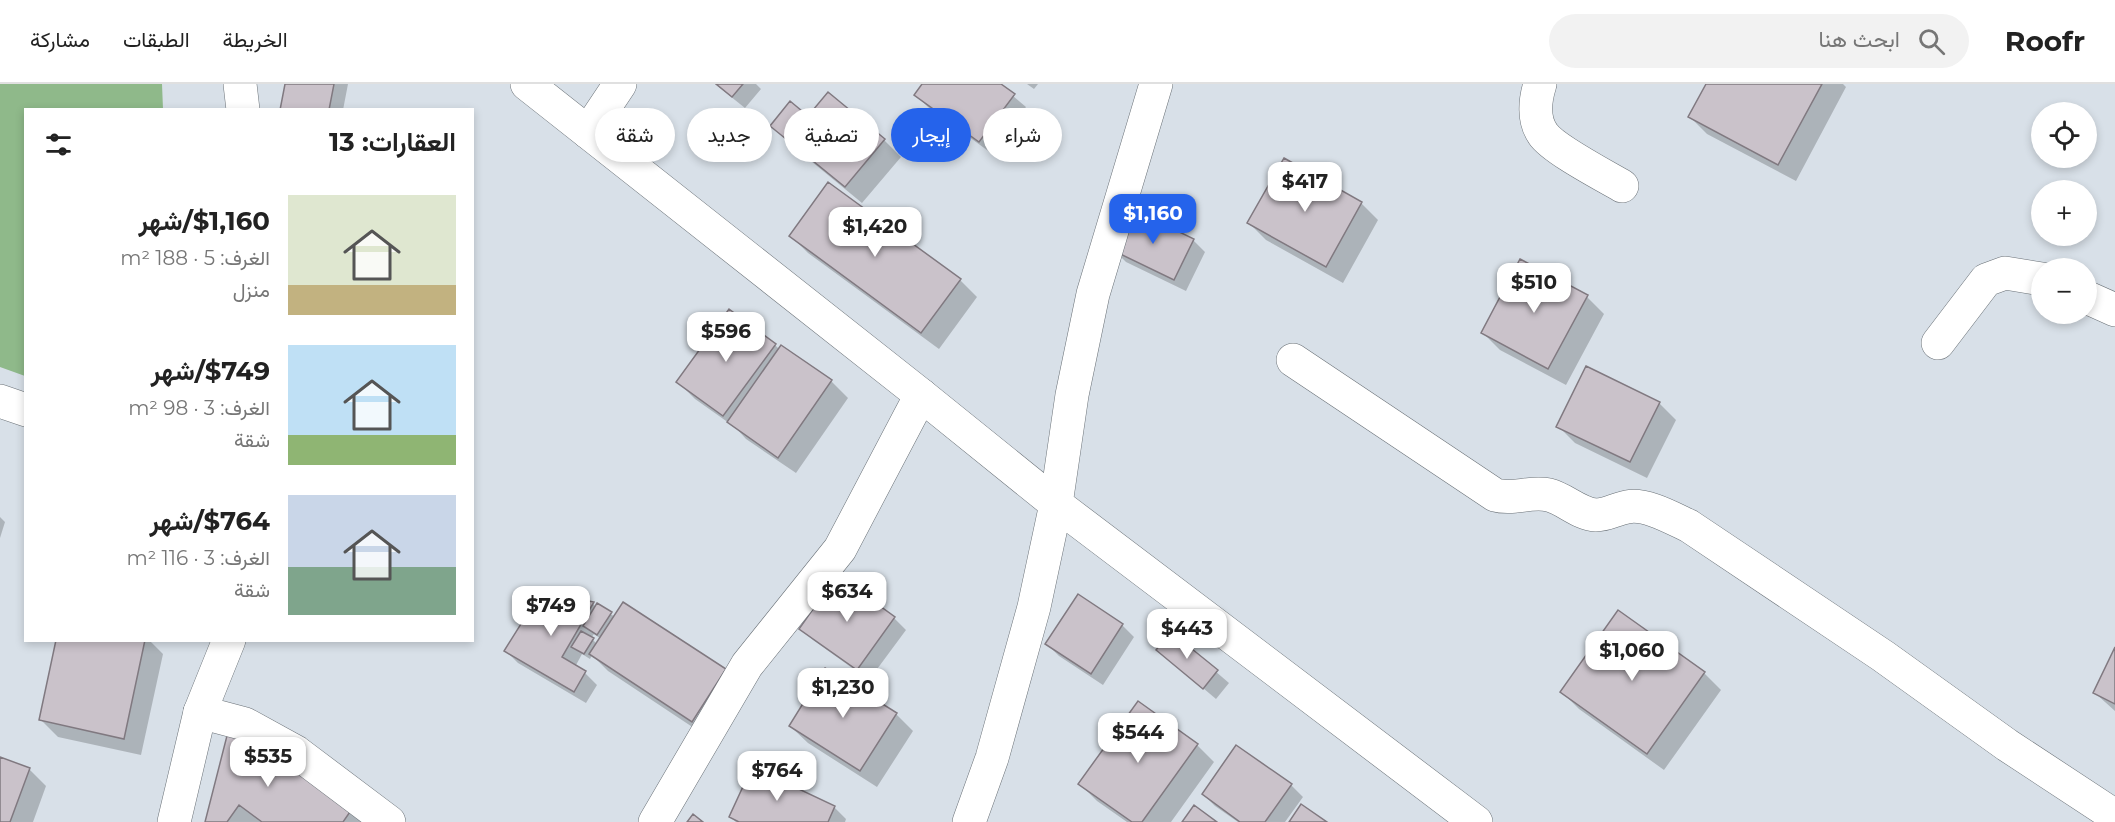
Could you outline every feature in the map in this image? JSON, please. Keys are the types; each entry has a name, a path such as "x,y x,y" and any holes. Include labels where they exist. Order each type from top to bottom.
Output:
{"street":[{"path":"240,84 243,108"},
{"path":"527,84 1056,504 1476,822"},
{"path":"588,132 620,84"},
{"path":"969,822 992,758 1034,607 1056,504 1072,395 1093,294 1156,84"},
{"path":"1540,84 1536,103 1536,120 1544,135 1577,159 1622,186"},
{"path":"1938,343 1986,280 2004,273 2031,277"},
{"path":"2097,302 2115,310"},
{"path":"1293,360 1494,495 1505,498 1528,493 1542,494 1557,498 1584,512 1597,515 1628,507 1638,507 1670,517 1689,526 1883,656 2007,745 2115,816"},
{"path":"655,822 747,665 840,549 921,395"},
{"path":"0,401 24,409"},
{"path":"174,822 200,712 228,642"},
{"path":"200,712 245,724 296,752 389,822"}],"green space":[{"path":"0,84 162,84 163,108 24,108 24,376 0,367"}],"building":[{"path":"285,84 334,84 329,108 280,108"},
{"path":"716,84 743,84 732,97"},
{"path":"922,84 1001,84 1015,94 1004,108 983,108 983,137 979,142 971,136 971,108 932,108 914,95"},
{"path":"1706,84 1822,84 1778,165 1688,117"},
{"path":"828,92 847,108 815,108"},
{"path":"790,101 798,108 784,108"},
{"path":"784,108 784,137 772,128 772,124"},
{"path":"879,134 885,139 879,146"},
{"path":"1284,158 1362,202 1326,267 1247,223"},
{"path":"814,162 866,162 845,187"},
{"path":"828,182 961,279 921,333 789,236"},
{"path":"1132,209 1194,239 1174,280 1112,250"},
{"path":"1520,259 1588,295 1548,369 1481,333"},
{"path":"729,309 776,344 723,416 676,382"},
{"path":"781,345 832,380 778,458 727,422"},
{"path":"1586,366 1660,402 1630,462 1556,427"},
{"path":"837,575 895,617 857,670 799,629"},
{"path":"541,592 594,602 562,657 586,671 574,692 504,651"},
{"path":"1078,594 1123,624 1091,674 1045,644"},
{"path":"623,602 726,669 692,722 589,654"},
{"path":"597,603 612,612 597,635 583,626"},
{"path":"1618,610 1705,672 1647,754 1560,692"},
{"path":"581,631 594,638 584,654 571,647"},
{"path":"1171,632 1218,670 1203,689 1156,650"},
{"path":"56,642 145,642 124,739 39,720"},
{"path":"2115,647 2115,704 2093,693"},
{"path":"825,668 897,713 860,771 789,726"},
{"path":"1138,701 1198,744 1142,822 1132,822 1078,784"},
{"path":"230,724 352,809 343,822 262,822 239,805 227,822 205,822"},
{"path":"1236,745 1292,784 1265,822 1240,822 1202,794"},
{"path":"0,757 30,768 10,822 0,822"},
{"path":"752,767 835,806 828,822 739,822 729,817"},
{"path":"1301,804 1327,822 1289,822"},
{"path":"1194,805 1217,822 1182,822"},
{"path":"693,814 703,822 687,822"}]}
